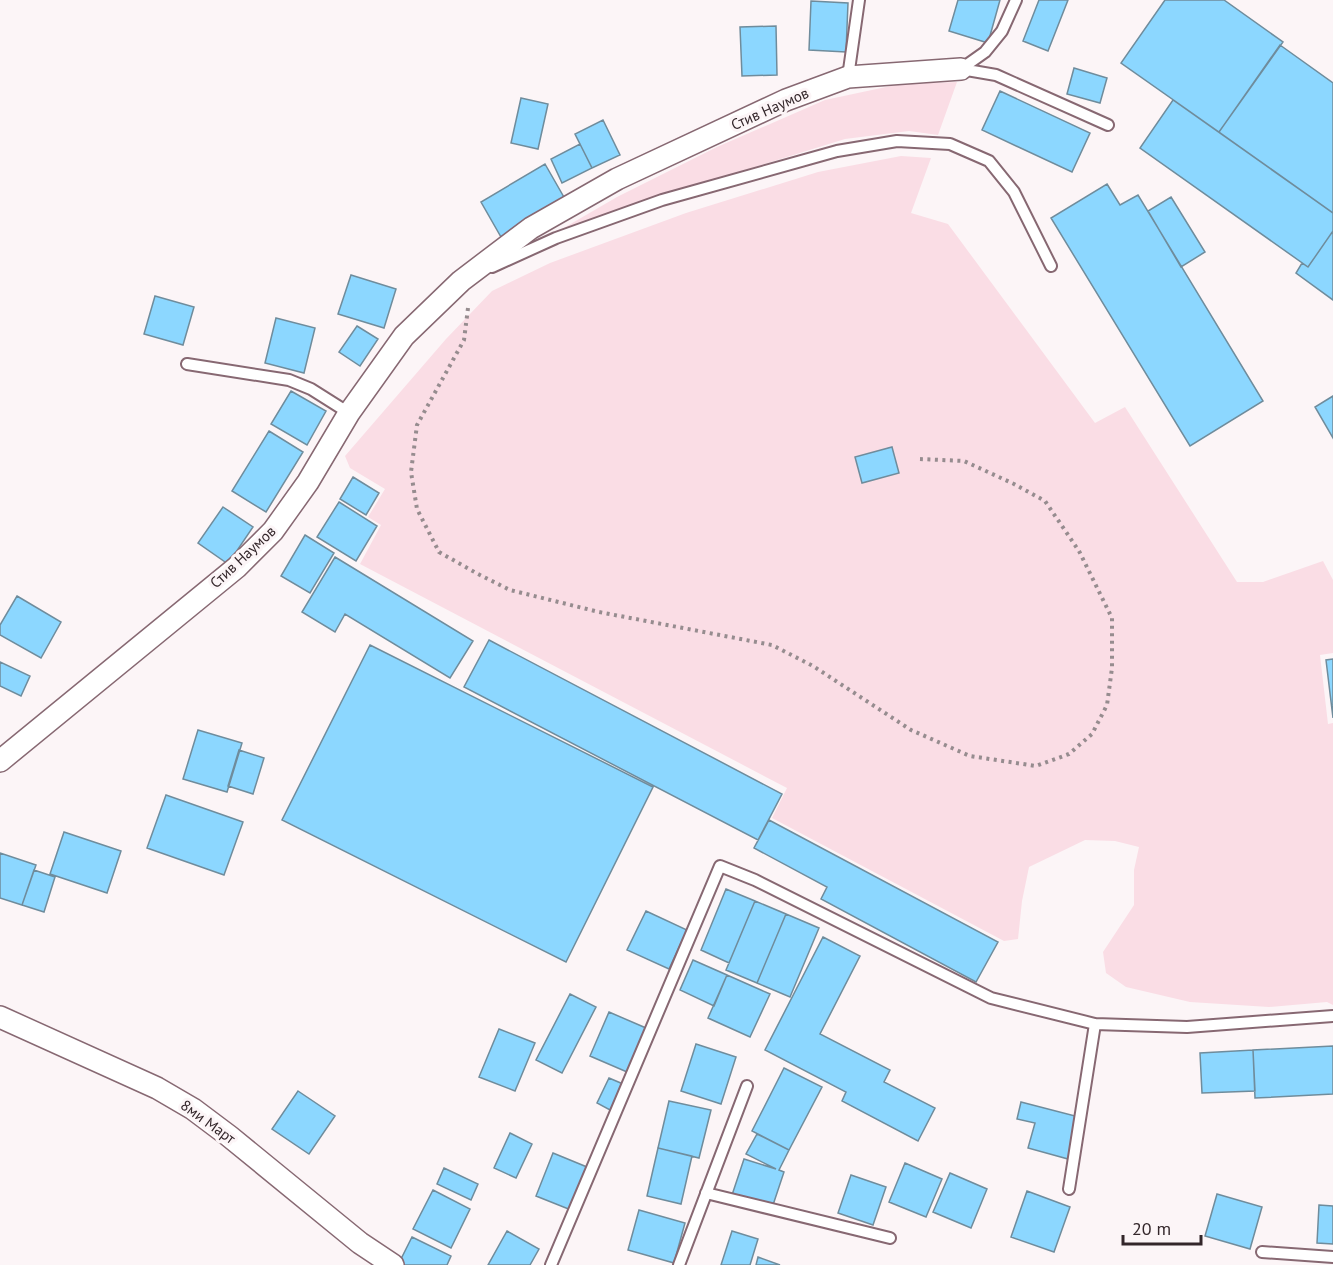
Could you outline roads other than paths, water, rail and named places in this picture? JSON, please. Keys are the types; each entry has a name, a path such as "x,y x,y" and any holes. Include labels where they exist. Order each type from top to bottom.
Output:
{"street":[{"name":"Стив Наумов","path":"0,761 237,567 266,538 308,482 349,413 404,336 461,281 531,228 617,179 786,100 848,77 961,69"},
{"name":"8ми Март","path":"0,1017 157,1088 193,1109 360,1243 393,1265"}],"lane":[{"path":"848,77 859,0"},
{"path":"961,69 985,52 1002,31 1016,0"},
{"name":"Стив Наумов","path":"961,69 996,75 1108,124"},
{"name":"Стив Наумов","path":"461,281 556,238 662,200 837,151 897,141 950,144 989,161 1014,192 1051,266"},
{"path":"187,364 289,380 311,389 349,413"},
{"path":"551,1265 720,866 755,880 991,998 1095,1024 1187,1027 1333,1016"},
{"path":"1070,1189 1095,1024"},
{"path":"679,1265 747,1086"},
{"path":"706,1192 890,1238"},
{"path":"1262,1251 1333,1257"}]}
